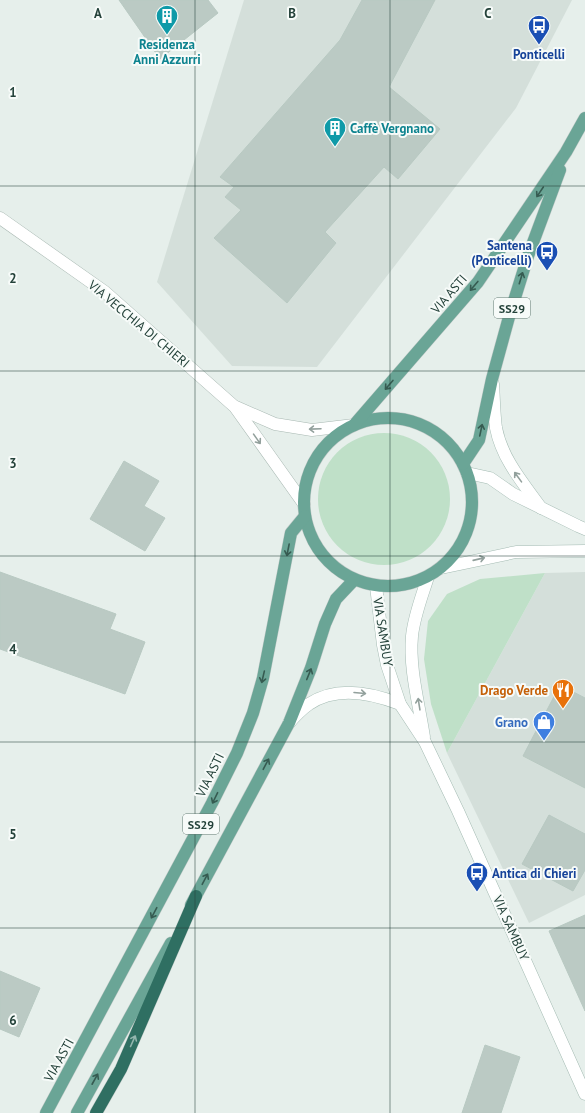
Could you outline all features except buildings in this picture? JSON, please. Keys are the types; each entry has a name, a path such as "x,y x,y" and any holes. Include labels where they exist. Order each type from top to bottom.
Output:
{"highway":[{"path":"96,1113 120,1070 196,896"}],"main road":[{"name":"VIA ASTI","path":"354,425 478,282 566,152 585,118"},
{"name":"VIA ASTI","path":"465,469 479,440 492,379 528,256 566,152"},
{"path":"379,418 404,419 428,428 449,444 465,469 472,499 469,525 458,549 441,568 428,577 403,586 376,586 354,580 336,569 322,554 311,536 305,510 307,479 317,457 333,438 354,425 379,418"},
{"name":"VIA ASTI","path":"46,1113 212,803 237,753 253,713 263,678 291,533 305,510"},
{"name":"SS29","path":"77,1113 196,896 288,723 311,668 325,624 336,599 354,580"}],"street":[{"name":"VIA VECCHIA DI CHIERI","path":"0,218 105,292 235,407 305,510"},
{"path":"492,379 496,428 503,450 512,468 541,508"},
{"name":"VIA VECCHIA DI CHIERI","path":"235,407 275,424 312,430 354,425"},
{"path":"465,469 490,478 513,494 585,529"},
{"path":"441,568 516,552 585,551"},
{"name":"VIA SAMBUY","path":"425,742 412,661 412,636 416,612 428,577"},
{"name":"VIA SAMBUY","path":"376,586 383,645 387,665 400,704 425,742 458,811 585,1094"},
{"path":"288,723 310,703 327,695 344,692 379,696 400,704"}],"shaded area":[{"path":"244,0 572,0 516,108 317,367 232,366 157,282"},
{"path":"585,572 585,895 529,923 447,753 545,573"}],"green space":[{"path":"391,433 403,435 415,440 431,452 443,468 448,480 450,499 448,518 443,530 431,546 415,558 403,563 377,565 365,563 353,558 337,546 325,530 320,518 318,492 320,480 325,468 337,452 353,440 365,435"},
{"path":"545,573 447,753 431,704 424,659 428,621 447,594 480,579"}],"place":[{"name":"Residenza Anni Azzurri","path":"167,36"},
{"name":"Ponticelli","path":"539,46"},
{"name":"Caffè Vergnano","path":"335,148"},
{"name":"Santena (Ponticelli)","path":"547,272"},
{"name":"Drago Verde","path":"563,710"},
{"name":"Grano","path":"544,742"},
{"name":"Antica di Chieri","path":"477,892"}]}
